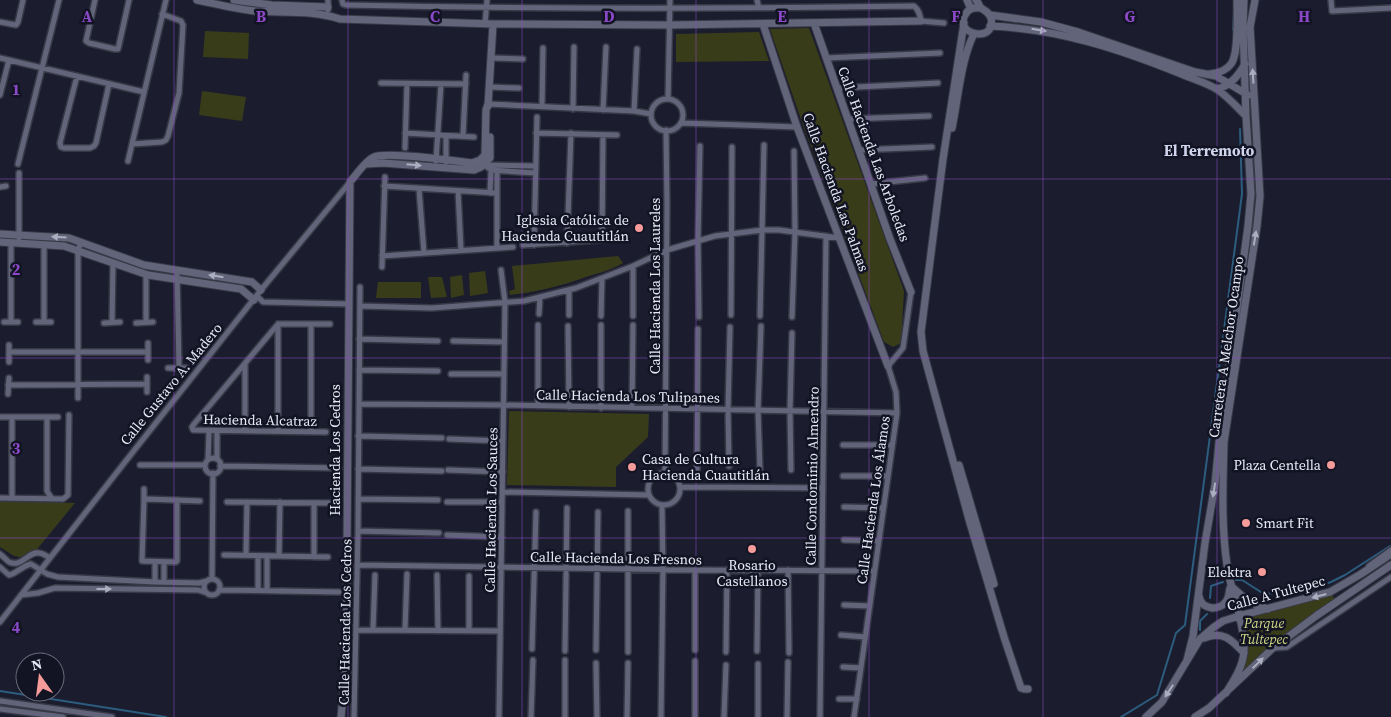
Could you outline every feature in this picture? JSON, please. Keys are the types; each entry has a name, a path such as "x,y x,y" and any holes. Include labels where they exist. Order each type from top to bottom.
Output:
{"main road":[{"path":"197,0 253,11 328,15 340,19 489,24 814,24 921,21"},
{"path":"237,0 328,4"},
{"path":"967,0 971,9"},
{"path":"976,0 981,8"},
{"path":"1206,74 1223,71 1234,60 1237,0"},
{"path":"1244,0 1246,116"},
{"name":"Carretera A Melchor Ocampo","path":"1226,693 1240,671 1244,653 1244,635 1227,565 1224,529 1224,442 1260,196 1250,27 1255,0"},
{"path":"964,23 967,30 974,34 982,34 990,26 990,15 988,12 977,7 971,9 965,16 943,159 921,332 923,351 970,523 1004,637 1020,685 1024,690 1028,688 1022,677 1008,636 936,383 927,350 925,332 947,159 968,45 974,34"},
{"path":"990,15 1041,22 1065,28 1216,76 1250,96 1255,176 1260,196"},
{"path":"366,164 383,163 437,167 446,164 482,163 485,155 486,110 491,58 489,24"},
{"name":"Calle Hacienda Las Palmas","path":"763,24 797,126 888,366"},
{"name":"Calle Hacienda Las Arboledas","path":"814,24 890,239 911,292"},
{"path":"990,26 1026,28 1076,38 1146,60 1217,89 1246,116"},
{"path":"1217,89 1230,83 1245,66 1248,44 1251,41"},
{"name":"Carretera A Melchor Ocampo","path":"1187,660 1193,636 1215,484 1249,218 1251,194 1246,116"},
{"path":"366,164 378,155 436,159 446,164"},
{"name":"Calle Gustavo A. Madero","path":"350,182 366,164"},
{"name":"Hacienda Los Cedros","path":"341,717 346,665 350,182"},
{"path":"0,234 69,238 144,265 252,282 261,290"},
{"path":"0,242 64,246 146,274 241,289 255,298"},
{"name":"Calle A Tultepec","path":"1146,717 1162,702 1200,639 1223,621 1330,592 1391,554"},
{"name":"Calle A Tultepec","path":"1195,717 1226,693 1273,648 1316,616 1391,566"},
{"path":"1199,590 1200,600 1204,605 1214,608 1222,606 1227,600 1231,586 1247,601 1256,606 1269,609"},
{"path":"1200,639 1213,634 1222,635 1232,640 1244,653"}],"street":[{"path":"0,22 16,26 23,0"},
{"path":"18,164 43,68 58,0"},
{"path":"95,0 86,41 115,49 118,49 120,46 129,0"},
{"path":"128,160 166,0"},
{"path":"487,0 486,8 489,24"},
{"path":"668,99 670,0"},
{"path":"756,0 759,8"},
{"path":"804,0 806,7"},
{"path":"840,0 840,7"},
{"path":"1331,0 1332,11 1391,8"},
{"path":"342,2 486,8 759,8 840,7 874,3 903,3 914,6 920,14 921,21 944,23"},
{"path":"328,4 328,15"},
{"path":"132,144 166,140 178,93 183,25 176,18 162,14"},
{"path":"573,108 574,47"},
{"path":"603,110 606,47"},
{"path":"542,107 543,48"},
{"path":"634,111 637,48"},
{"path":"826,58 940,53"},
{"path":"0,58 144,92"},
{"path":"491,58 523,60"},
{"path":"0,95 9,60"},
{"path":"463,136 466,75"},
{"path":"76,76 60,143 61,147 64,148 90,148 94,146 109,84"},
{"path":"381,83 466,84"},
{"path":"837,88 938,83"},
{"path":"405,148 407,84"},
{"path":"437,167 437,135 441,84"},
{"path":"489,87 519,88"},
{"path":"681,124 683,110 677,102 668,99 662,100 653,108 651,114 654,123 657,127 666,130 674,129 681,124 797,126"},
{"path":"488,104 634,111 651,114"},
{"path":"848,119 929,116"},
{"path":"534,245 537,117"},
{"name":"Calle Hacienda Los Laureles","path":"665,473 668,205 666,130"},
{"path":"405,133 474,137"},
{"path":"536,133 617,135"},
{"path":"567,243 571,133"},
{"path":"602,240 603,135"},
{"path":"446,136 446,164"},
{"path":"760,316 764,145"},
{"path":"699,317 700,146"},
{"path":"731,315 732,147"},
{"path":"859,150 932,147"},
{"path":"792,317 795,232 794,150"},
{"path":"482,163 536,173"},
{"path":"482,163 491,170 497,171 507,168 536,166"},
{"path":"490,193 491,170"},
{"path":"496,247 497,171"},
{"path":"19,173 19,243"},
{"path":"382,268 385,177"},
{"path":"871,184 925,178"},
{"name":"Calle Gustavo A. Madero","path":"0,622 261,290 350,182"},
{"path":"384,186 497,193"},
{"path":"419,189 424,253"},
{"path":"458,191 462,250"},
{"path":"360,306 432,308 524,301 569,290 633,266 667,250 698,240 731,234 762,230 839,238"},
{"name":"Calle Condominio Almendro","path":"820,717 826,236"},
{"path":"523,245 614,239"},
{"path":"78,398 78,251 81,242"},
{"path":"11,243 8,322 18,322"},
{"path":"44,244 44,322"},
{"path":"382,256 512,247"},
{"path":"112,322 113,263"},
{"path":"633,266 633,316"},
{"path":"177,270 178,368"},
{"name":"Calle Hacienda Los Sauces","path":"499,717 505,302 501,270"},
{"path":"146,274 146,322"},
{"path":"601,316 602,278"},
{"name":"Calle Hacienda Los Cedros","path":"354,717 360,287"},
{"path":"569,290 569,314"},
{"path":"888,366 903,348 911,292"},
{"path":"539,314 540,297"},
{"path":"255,298 263,302 349,304"},
{"path":"36,322 51,322"},
{"path":"104,323 120,322"},
{"path":"136,323 153,322"},
{"path":"278,324 278,431"},
{"path":"244,431 245,363 278,324 330,324"},
{"path":"311,324 311,432"},
{"path":"538,325 538,406"},
{"path":"600,325 601,408"},
{"path":"632,408 633,325"},
{"path":"568,326 569,406"},
{"path":"760,470 758,410 761,326"},
{"path":"729,466 730,327"},
{"path":"697,470 698,329"},
{"path":"791,470 792,332"},
{"path":"359,339 438,341"},
{"path":"453,341 504,342"},
{"path":"148,343 148,360"},
{"path":"9,345 9,362"},
{"path":"9,352 147,352"},
{"name":"Hacienda Alcatraz","path":"245,363 194,424 193,430 326,432"},
{"name":"Calle Hacienda Los Álamos","path":"854,717 896,413 896,392 888,366"},
{"path":"168,368 186,368"},
{"path":"359,370 438,371"},
{"path":"451,374 504,374"},
{"path":"147,377 147,392"},
{"path":"8,394 9,378"},
{"path":"8,385 148,384"},
{"name":"Calle Hacienda Los Tulipanes","path":"358,404 569,406 896,413"},
{"path":"0,498 63,500 68,496 69,415"},
{"path":"0,417 58,417"},
{"path":"12,417 12,498"},
{"path":"47,417 47,491 52,499"},
{"path":"209,431 208,459 205,465 207,471 213,474"},
{"path":"213,474 218,472 220,466 217,459 217,431"},
{"path":"358,436 442,438"},
{"path":"449,439 503,441"},
{"path":"843,445 892,445"},
{"path":"208,459 217,459"},
{"path":"140,465 205,465"},
{"path":"220,466 339,468"},
{"path":"358,469 502,472"},
{"path":"207,593 204,587 209,580 213,474"},
{"path":"659,474 672,475 678,480 680,487 680,493 677,498 668,505 654,502 648,495 649,482 659,474"},
{"path":"843,476 888,476"},
{"path":"680,487 823,488"},
{"path":"144,489 143,561 177,561 177,500"},
{"path":"502,492 648,495"},
{"path":"358,499 438,500"},
{"path":"145,500 200,501"},
{"path":"227,502 331,503"},
{"path":"246,556 247,502"},
{"path":"279,556 280,502"},
{"path":"314,502 314,557"},
{"path":"447,502 502,502"},
{"path":"661,717 662,505"},
{"path":"844,507 883,508"},
{"path":"565,651 567,508"},
{"path":"628,511 628,652"},
{"path":"532,649 536,512"},
{"path":"596,650 598,512"},
{"path":"358,531 439,533"},
{"path":"447,535 502,537"},
{"path":"844,540 879,541"},
{"path":"1356,577 1375,560 1391,550"},
{"path":"0,554 10,562 17,563 35,552 50,558"},
{"path":"224,555 328,557"},
{"path":"258,556 258,590"},
{"path":"267,556 267,590"},
{"path":"10,562 2,569 8,575 31,564 40,571 58,577 199,583 215,580 218,583 219,590"},
{"path":"155,562 155,582"},
{"path":"164,562 164,582"},
{"name":"Calle Hacienda Los Fresnos","path":"357,565 874,571"},
{"path":"695,570 695,650"},
{"path":"726,652 727,570"},
{"path":"757,651 758,570"},
{"path":"788,570 789,653"},
{"path":"405,630 406,574"},
{"path":"373,630 375,575"},
{"path":"437,575 438,630"},
{"path":"469,576 469,631"},
{"path":"1273,648 1287,647 1391,577"},
{"path":"76,578 76,588"},
{"path":"21,595 38,594 55,588 198,590 214,594 219,590 339,592"},
{"path":"844,605 870,606"},
{"path":"356,630 500,631"},
{"path":"841,635 865,637"},
{"path":"531,717 533,660"},
{"path":"565,660 565,717"},
{"path":"695,661 695,717"},
{"path":"787,717 788,662"},
{"path":"596,663 597,717"},
{"path":"627,717 628,663"},
{"path":"758,664 758,717"},
{"path":"724,717 726,665"},
{"path":"843,667 861,668"},
{"path":"839,699 857,699"},
{"path":"0,701 112,717"},
{"path":"0,709 63,717"}],"green space":[{"path":"809,28 904,291 901,343 893,347 884,342 804,128 770,29"},
{"path":"205,31 249,33 248,59 203,57"},
{"path":"759,32 769,61 676,62 676,34"},
{"path":"202,91 246,97 242,121 199,115"},
{"path":"618,256 623,263 614,268 549,288 510,295 509,291 515,289 512,266"},
{"path":"485,271 488,293 470,296 469,273"},
{"path":"462,275 464,295 451,298 450,277"},
{"path":"428,277 442,277 447,297 431,298"},
{"path":"378,282 421,282 421,298 376,298"},
{"path":"509,411 649,414 648,437 616,467 616,487 507,485"},
{"path":"0,501 75,503 29,559 14,556 0,547"},
{"name":"Parque Tultepec","path":"1330,592 1337,602 1263,656 1227,693 1244,655 1239,616"}],"waterway":[{"path":"1233,30 1234,10"},
{"path":"1121,717 1157,695 1176,633 1185,625 1242,194 1240,129"},
{"path":"1236,580 1242,580 1264,594 1311,589 1345,575 1390,546"},
{"path":"1210,598 1211,586 1223,582"},
{"path":"1200,630 1200,621 1207,614"},
{"path":"0,691 166,717"}],"place":[{"name":"Iglesia Católica de Hacienda Cuautitlán","path":"639,228"},
{"name":"Plaza Centella","path":"1331,465"},
{"name":"Casa de Cultura Hacienda Cuautitlán","path":"632,467"},
{"name":"Smart Fit","path":"1246,523"},
{"name":"Rosario Castellanos","path":"752,549"},
{"name":"Elektra","path":"1262,572"}],"district":[{"name":"El Terremoto","path":"1209,151"}]}
